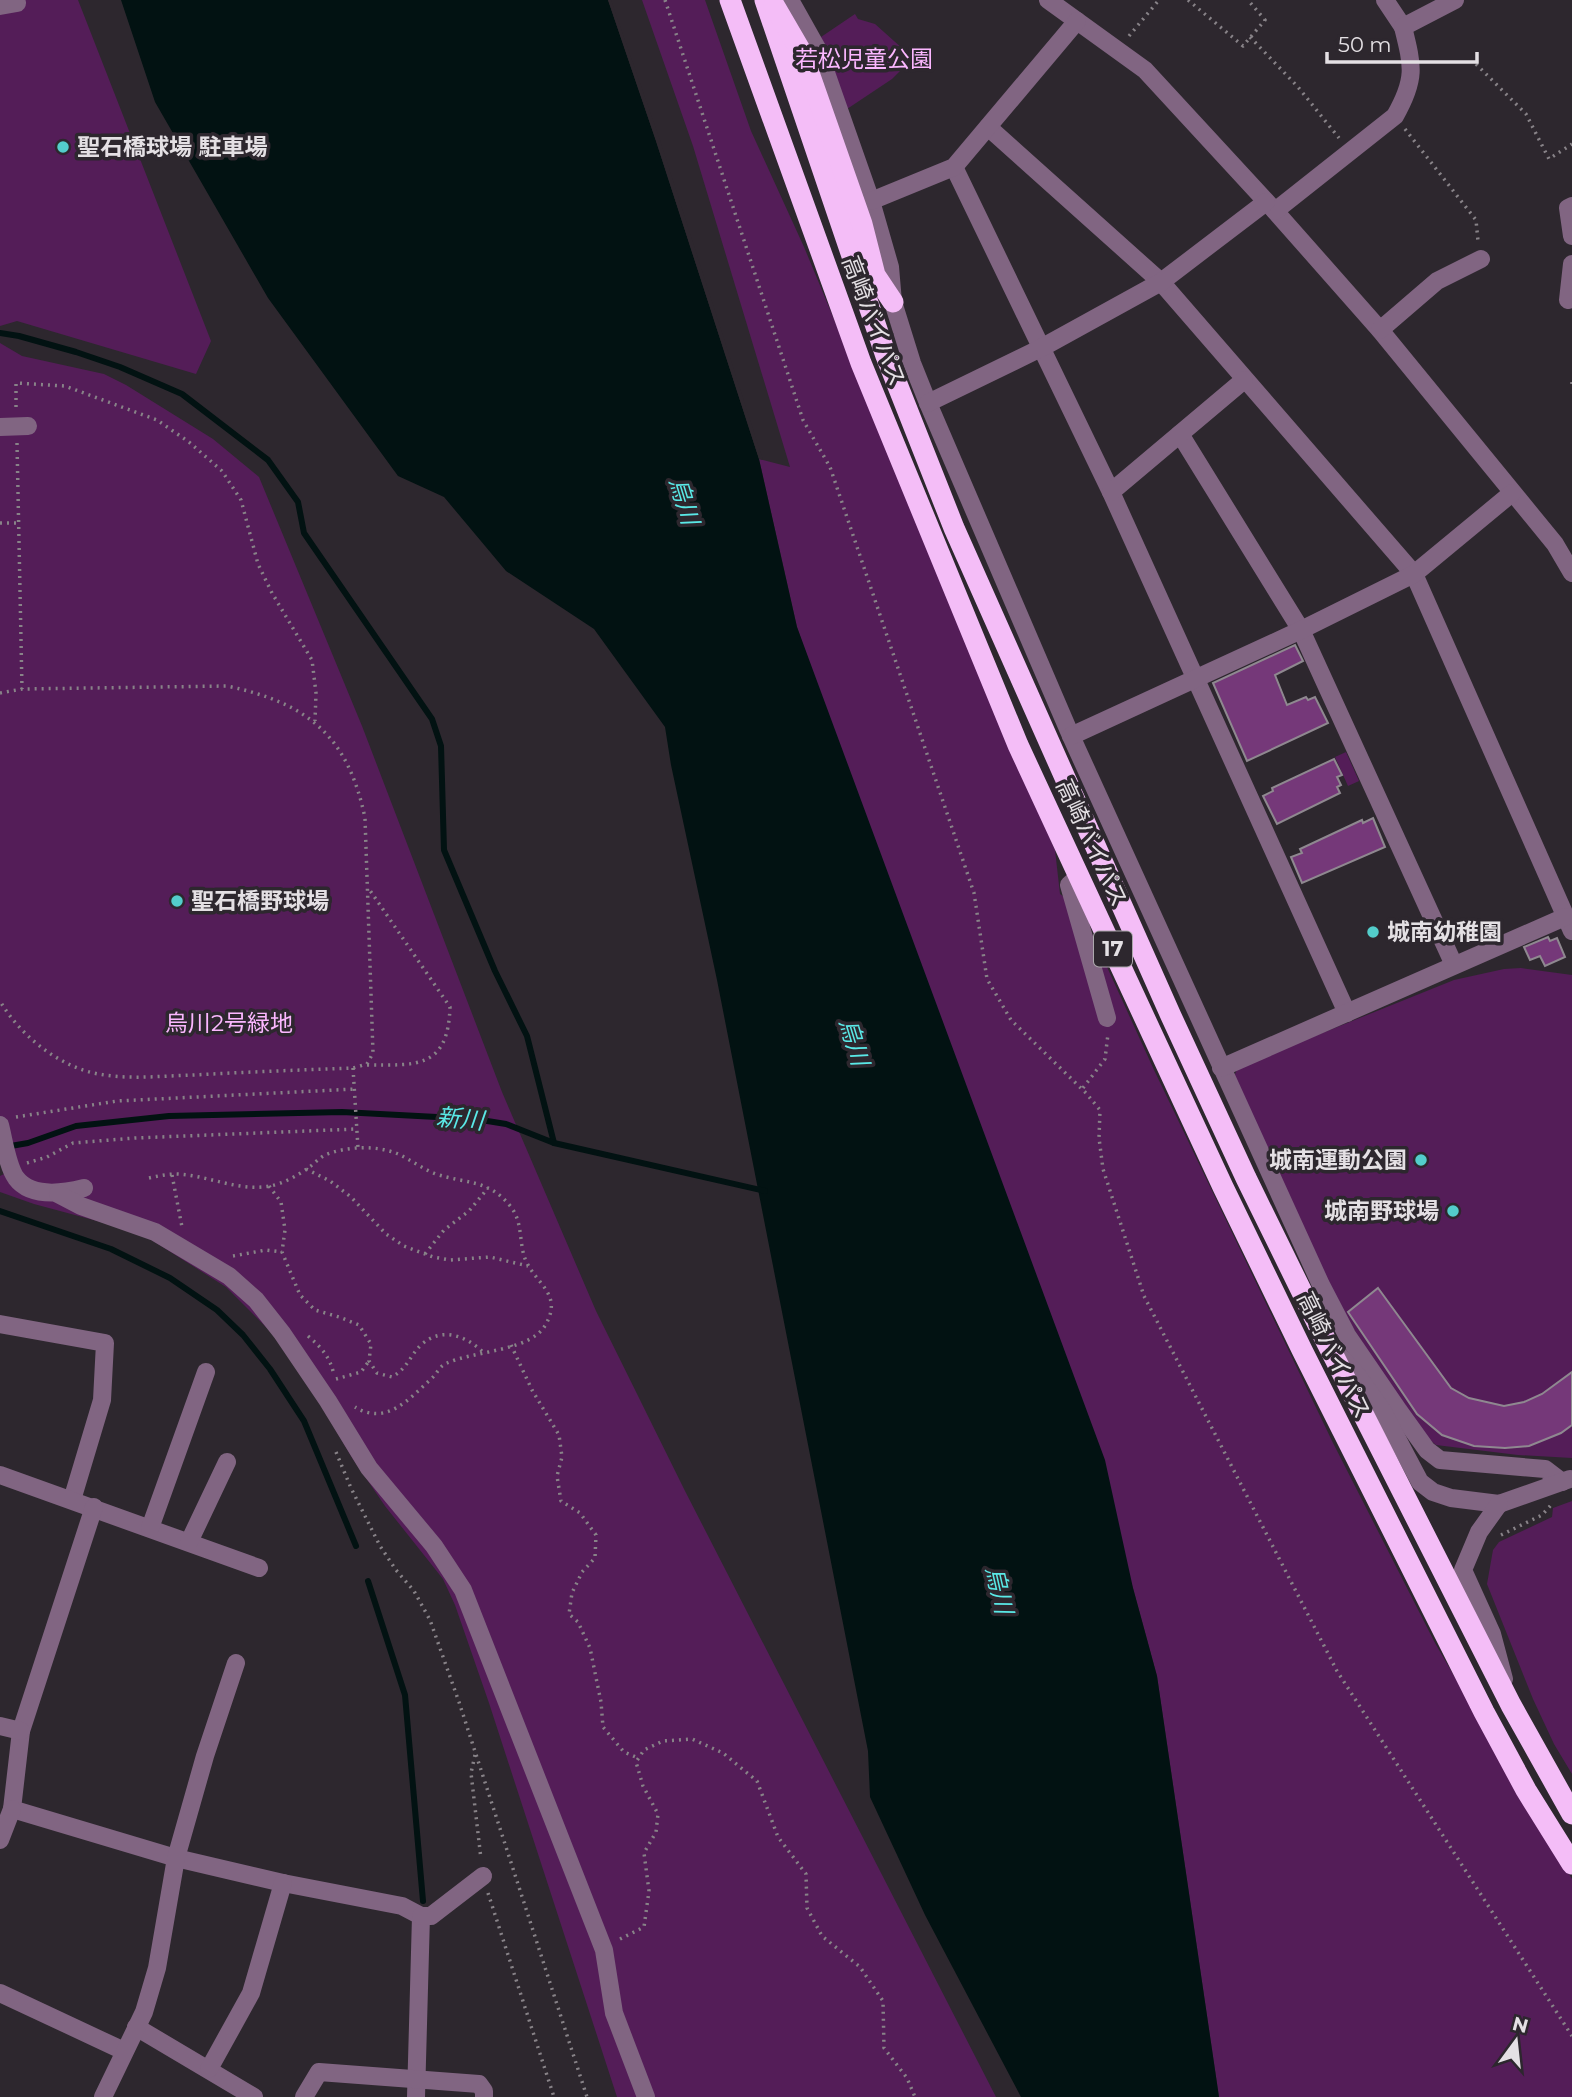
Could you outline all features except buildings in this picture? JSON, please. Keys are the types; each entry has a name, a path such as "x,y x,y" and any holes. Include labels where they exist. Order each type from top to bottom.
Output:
{"highway":[{"name":"高崎バイパス","path":"730,0 861,363 1018,745 1223,1187 1302,1350 1490,1723 1526,1790 1572,1864"},
{"name":"高崎バイパス","path":"765,0 886,356 954,528 1171,1016 1326,1341 1511,1705 1572,1814"},
{"path":"771,0 802,53 862,224 875,275 893,302"}],"street":[{"path":"790,0 818,50 870,201 890,267 893,302 928,403 1071,736 1321,1285 1347,1335 1427,1450 1440,1460 1545,1469 1567,1480"},
{"path":"928,403 1043,347 1161,282 1350,152 1395,116 1408,95 1412,77 1411,57 1403,26 1385,0"},
{"path":"1403,26 1455,0"},
{"path":"1058,3 1077,21 1145,70 1270,207 1380,330 1555,544 1572,573"},
{"path":"870,201 954,167 1077,21"},
{"path":"988,127 1161,282 1415,574 1569,924 1454,965 1222,1068"},
{"path":"954,167 1111,492 1347,1013"},
{"path":"1572,206 1568,208 1572,236"},
{"path":"1380,330 1437,281 1480,259"},
{"path":"1572,264 1568,300 1572,299"},
{"path":"1111,492 1244,380"},
{"path":"1180,434 1301,630 1454,965"},
{"path":"1071,736 1415,574 1512,493"},
{"path":"1079,876 1069,885 1107,1018"},
{"path":"4,1123 7,1166 17,1179 29,1187 58,1195 155,1232 229,1276 256,1300 328,1401 369,1468 434,1546 463,1590 603,1948 614,2013 646,2097"},
{"path":"58,1195 84,1188"},
{"path":"0,1324 105,1343 102,1400 72,1500"},
{"path":"1326,1341 1357,1375 1382,1410 1420,1482 1433,1492 1451,1498 1499,1504 1567,1480"},
{"path":"150,1528 206,1372"},
{"path":"189,1542 227,1462"},
{"path":"0,1475 259,1568"},
{"path":"1499,1504 1479,1532 1463,1570 1492,1634 1511,1705"},
{"path":"0,1840 12,1809 21,1731 94,1507"},
{"path":"103,2097 144,2012 156,1968 176,1858 205,1756 236,1663"},
{"path":"0,1726 21,1731"},
{"path":"12,1809 176,1858 283,1883 402,1906 421,1916 431,1916 483,1876"},
{"path":"209,2069 251,1993 283,1883"},
{"path":"416,2088 421,1916"},
{"path":"0,1993 124,2051"},
{"path":"136,2027 254,2097"},
{"path":"304,2097 319,2072 416,2088 479,2084 484,2091 484,2097"}],"path":[{"path":"665,0 803,420 830,467 974,893 987,979 1011,1020 1100,1110 1099,1138 1103,1169 1144,1296 1337,1671 1572,2036"},
{"path":"1118,49 1158,0"},
{"path":"1188,0 1243,46 1265,20 1248,0"},
{"path":"1250,37 1298,87 1350,152"},
{"path":"1476,64 1525,114 1549,159 1572,144"},
{"path":"1395,116 1476,220 1480,259"},
{"path":"22,690 16,383 65,386 157,420 189,442 222,471 241,500 258,564 312,660 316,693 314,721"},
{"path":"0,523 19,523"},
{"path":"0,693 22,690 227,686 256,692 292,707 314,721 347,762 359,789 365,818 373,1053 367,1064 354,1068 126,1077 86,1071 30,1039 0,1002"},
{"path":"361,1066 413,1065 427,1060 442,1047 449,1025 450,1007 368,887"},
{"path":"1082,1089 1105,1059 1107,1018"},
{"path":"354,1068 358,1149"},
{"path":"4,1123 117,1101 355,1089"},
{"path":"7,1166 47,1157 73,1143 356,1129"},
{"path":"149,1178 172,1175 245,1187 269,1186 306,1170 324,1155 372,1147 397,1153 436,1173 474,1181 496,1191 513,1209 521,1230 527,1263 549,1292 551,1309 546,1324 535,1337 522,1344 483,1352 441,1366 434,1376 386,1414 372,1415 356,1409 350,1403"},
{"path":"306,1170 330,1181 351,1196 386,1234 404,1246 450,1260 490,1256 530,1267"},
{"path":"172,1175 183,1233"},
{"path":"269,1186 281,1202 285,1230 282,1252 300,1295 316,1310 359,1325 371,1343 369,1361 360,1372 336,1379"},
{"path":"425,1254 444,1230 469,1211 488,1188"},
{"path":"225,1252 235,1257 266,1250 282,1252"},
{"path":"301,1330 323,1349 340,1388"},
{"path":"369,1361 377,1373 392,1377 402,1371 423,1343 436,1336 452,1335 469,1339 483,1352"},
{"path":"511,1345 532,1390 559,1435 562,1457 557,1476 561,1502 580,1513 596,1535 595,1558 572,1592 569,1614 578,1622 590,1648 603,1727 624,1752 638,1758"},
{"path":"335,1451 380,1546 414,1591 430,1620 476,1753 587,2097"},
{"path":"1499,1536 1542,1515 1554,1502"},
{"path":"603,1948 644,1927 649,1891 644,1853 656,1832 658,1814 643,1786 636,1762 643,1749 663,1741 692,1739 723,1754 757,1781 778,1837 806,1874 807,1908 822,1936 860,1967 883,2001 884,2048 907,2078 915,2097"},
{"path":"476,1753 471,1773 483,1876 554,2097"}],"green space":[{"name":"聖石橋球場 駐車場","path":"0,0 78,0 211,341 196,374 17,321 0,326"},
{"path":"642,0 705,0 751,131 804,247 1055,850 1060,894 1081,910 1154,1070 1333,1443 1435,1643 1572,1879 1572,2097 1219,2097 1157,1676 1133,1588 797,627 759,459 790,467 693,146"},
{"name":"若松児童公園","path":"855,14 858,19 875,24 913,58 892,79 847,109 821,37"},
{"name":"烏川2号緑地","path":"0,343 22,356 104,374 126,385 213,439 259,477 362,726 502,1092 596,1311 685,1491 996,2097 617,2097 489,1703 455,1605 443,1579 385,1506 275,1336 226,1287 147,1237 0,1192 0,1176 4,1174 0,1161"},
{"path":"1346,752 1359,781 1348,786 1335,757"},
{"name":"城南野球場","path":"1521,968 1572,975 1572,1458 1518,1455 1436,1445 1419,1431 1341,1309 1233,1079 1238,1067 1454,980"},
{"path":"1572,1501 1572,1774 1554,1744 1533,1699 1487,1584 1493,1550 1499,1542 1552,1517 1553,1508"}],"water":[{"name":"烏川","path":"121,0 608,0 759,459 797,627 1105,1460 1133,1588 1157,1676 1219,2097 1021,2097 925,1915 870,1797 868,1751 665,727 594,629 506,571 444,497 398,476 268,298 155,102"}],"pier":[{"path":"608,0 611,0 660,140 763,460 759,459"}],"waterway":[{"path":"0,333 76,352 120,367 182,394 268,460 298,502 304,533 432,719 441,746 444,850 495,971 527,1036 554,1143"},
{"name":"新川","path":"5,1147 28,1143 76,1126 169,1116 342,1112 475,1119 506,1124 554,1143 765,1191"},
{"path":"0,1211 111,1249 170,1278 217,1310 243,1335 270,1369 304,1421 356,1546"},
{"path":"368,1581 405,1695 423,1901"}],"place":[{"name":"聖石橋球場 駐車場","path":"63,147"},
{"name":"聖石橋野球場","path":"177,901"},
{"name":"城南幼稚園","path":"1373,932"},
{"name":"城南運動公園","path":"1421,1160"},
{"name":"城南野球場","path":"1453,1211"}]}
